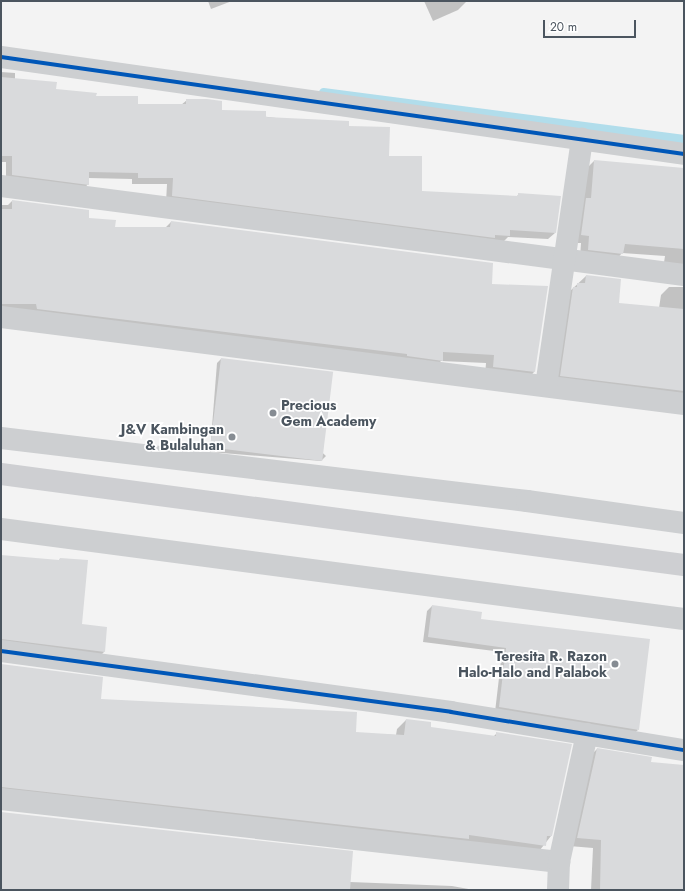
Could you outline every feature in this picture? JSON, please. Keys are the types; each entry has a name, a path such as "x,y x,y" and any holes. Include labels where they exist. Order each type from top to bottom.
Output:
{"street":[{"path":"1,57 684,154"},
{"path":"546,386 582,139"},
{"path":"1,186 684,275"},
{"path":"1,317 684,404"},
{"path":"1,438 520,500 684,523"},
{"path":"1,474 684,565"},
{"path":"1,529 684,619"},
{"path":"1,651 451,712 684,750"},
{"path":"558,890 559,862 587,734"},
{"path":"1,799 559,862"}],"building":[{"path":"1,77 57,82 56,89 97,93 96,96 138,96 138,104 186,104 186,99 207,99 222,101 222,110 266,111 266,117 349,121 349,126 390,127 389,156 422,156 422,191 518,196 518,193 561,196 556,233 510,230 510,236 495,235 495,238 172,196 173,178 138,178 138,173 89,172 89,185 12,175 12,156 1,156"},
{"path":"594,160 684,168 684,249 625,244 623,254 588,250 589,236 581,235 586,198 591,198"},
{"path":"12,200 89,210 89,218 116,220 115,227 170,227 171,221 493,263 492,284 548,286 535,372 493,367 494,355 443,352 443,361 407,356 407,354 37,309 36,304 1,304 1,209 12,209"},
{"path":"586,275 621,279 619,303 684,309 684,391 560,376 573,287 577,287 577,283 585,283"},
{"name":"Precious Gem Academy","path":"221,358 333,372 322,461 210,447"},
{"path":"1,555 59,560 60,558 88,560 82,624 107,627 105,652 1,639"},
{"path":"432,605 482,612 481,619 650,639 639,730 499,707 506,648 428,637"},
{"path":"1,664 103,677 101,699 357,712 356,732 404,735 406,719 431,722 431,727 496,736 496,732 572,744 552,836 547,836 546,846 469,835 469,839 1,787"},
{"path":"597,748 652,757 651,762 684,765 684,890 600,890 601,840 577,838"},
{"path":"1,812 353,851 350,890 1,890"}],"waterway":[{"path":"323,92 684,139"}],"cycle path":[{"path":"1,57 684,154"},
{"path":"1,651 451,712 684,750"}],"place":[{"name":"Precious Gem Academy","path":"273,413"},
{"name":"J&V Kambingan & Bulaluhan","path":"232,437"},
{"name":"Teresita R. Razon Halo-Halo and Palabok","path":"615,664"}]}
